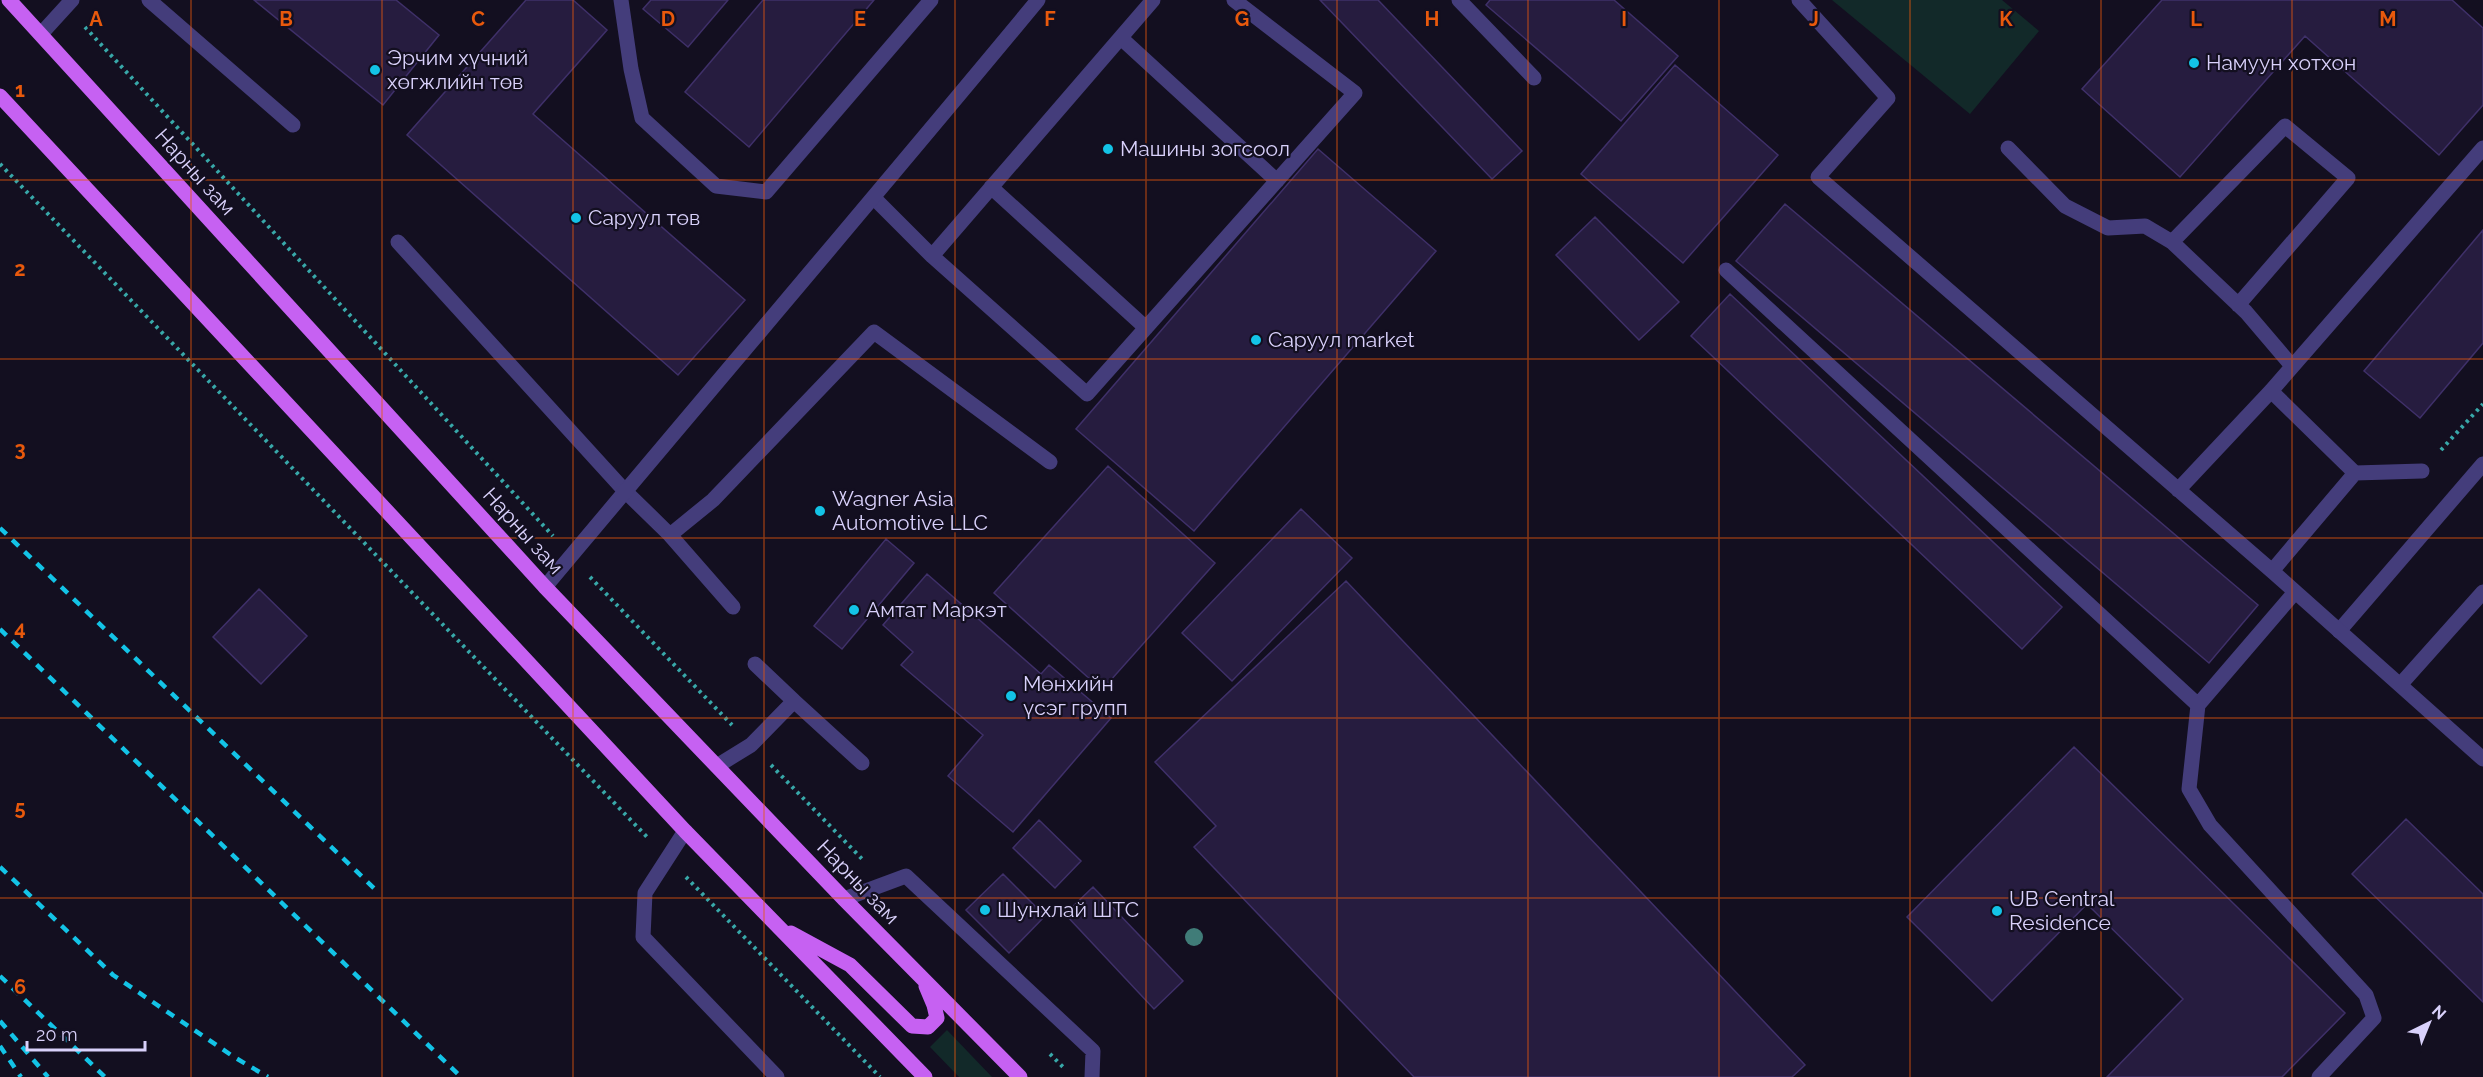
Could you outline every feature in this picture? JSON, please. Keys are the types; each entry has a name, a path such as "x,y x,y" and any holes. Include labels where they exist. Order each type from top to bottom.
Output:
{"main road":[{"name":"Нарны зам","path":"9,0 545,587 844,899 1020,1077"},
{"path":"0,96 685,831 925,1077"},
{"path":"778,926 850,965 912,1026 928,1027 937,1018 934,1005 921,977"}],"street":[{"path":"41,34 72,0"},
{"path":"149,0 293,125"},
{"path":"621,0 631,69 642,118 716,186 766,192 931,0"},
{"path":"545,587 624,490 874,198 1038,0"},
{"path":"932,256 1153,0"},
{"path":"874,198 932,256 1087,394 1355,93 1234,0"},
{"path":"1459,0 1534,78"},
{"path":"1799,0 1888,98 1818,177 2272,571 2483,759"},
{"path":"1120,38 1277,181"},
{"path":"2172,242 2285,126 2348,178 2238,305"},
{"path":"2008,148 2065,206 2108,228 2145,226 2172,242 2238,305 2292,366"},
{"path":"2178,490 2271,391 2483,148"},
{"path":"992,187 1146,328"},
{"path":"398,242 624,490 670,535 733,607"},
{"path":"1726,270 2198,705"},
{"path":"670,535 713,500 874,332 1050,462"},
{"path":"2271,391 2355,472 2422,471"},
{"path":"2339,631 2483,464"},
{"path":"2272,571 2355,472"},
{"path":"2295,592 2198,705 2189,789 2210,825 2366,995 2374,1018 2319,1077"},
{"path":"2400,685 2483,592"},
{"path":"755,664 862,763"},
{"path":"717,766 751,745 794,701"},
{"path":"685,831 645,893 643,937 777,1077"},
{"path":"844,899 906,876 1093,1051 1092,1077"}],"path":[{"path":"0,164 880,1077"},
{"path":"2422,471 2483,404"}],"green space":[{"path":"1832,0 2002,0 2039,31 1970,114"},
{"path":"947,1030 992,1077 959,1077 930,1047"}],"building":[{"name":"Эрчим хүчний хөгжлийн төв","path":"254,0 396,0 439,35 383,105"},
{"name":"Саруул төв","path":"526,0 573,0 607,30 533,114 745,300 678,375 407,135"},
{"path":"651,0 728,0 688,47 643,9"},
{"path":"763,0 874,0 749,147 685,92"},
{"path":"1320,0 1378,0 1522,151 1492,179"},
{"path":"1490,0 1614,0 1678,56 1621,121 1486,5"},
{"name":"Намуун хотхон","path":"2162,0 2452,0 2483,28 2483,105 2439,155 2305,36 2180,177 2082,89"},
{"path":"1675,65 1778,155 1683,263 1581,174"},
{"name":"Саруул market","path":"1318,149 1436,251 1194,531 1076,429"},
{"path":"1785,204 2258,605 2209,663 1736,261"},
{"path":"1595,217 1679,302 1639,340 1556,255"},
{"path":"2483,230 2483,343 2420,418 2364,371"},
{"path":"1730,294 2062,607 2022,649 1691,336"},
{"path":"1108,466 1215,563 1102,690 994,593"},
{"path":"1301,509 1352,558 1232,681 1182,633"},
{"path":"886,539 914,563 842,649 814,626"},
{"name":"Мөнхийн үсэг групп","path":"927,574 1041,674 1049,665 1111,718 1013,832 948,776 983,735 901,665 913,652 883,625"},
{"path":"1346,581 1805,1065 1792,1077 1414,1077 1194,847 1216,826 1155,762"},
{"path":"259,589 307,636 261,684 213,637"},
{"name":"UB Central Residence","path":"2074,747 2345,1013 2282,1077 2107,1077 2183,999 2087,904 1992,1001 1907,917"},
{"path":"2406,819 2483,894 2483,1002 2352,874"},
{"path":"1039,820 1081,861 1055,888 1013,848"},
{"path":"1003,874 1045,916 1009,953 966,910"},
{"path":"1093,887 1183,981 1154,1009 1065,914"}],"railway":[{"path":"0,528 379,893"},
{"path":"0,629 461,1077"},
{"path":"0,867 113,975 234,1057 268,1077"},
{"path":"0,976 105,1077"},
{"path":"0,1021 48,1077"},
{"path":"0,1046 21,1077"}],"place":[{"name":"Намуун хотхон","path":"2194,63"},
{"name":"Эрчим хүчний хөгжлийн төв","path":"375,70"},
{"name":"Машины зогсоол","path":"1108,149"},
{"name":"Саруул төв","path":"576,218"},
{"name":"Саруул market","path":"1256,340"},
{"name":"Wagner Asia Automotive LLC","path":"820,511"},
{"name":"Амтат Маркэт","path":"854,610"},
{"name":"Мөнхийн үсэг групп","path":"1011,696"},
{"name":"Шунхлай ШТС","path":"985,910"},
{"name":"UB Central Residence","path":"1997,911"}]}
